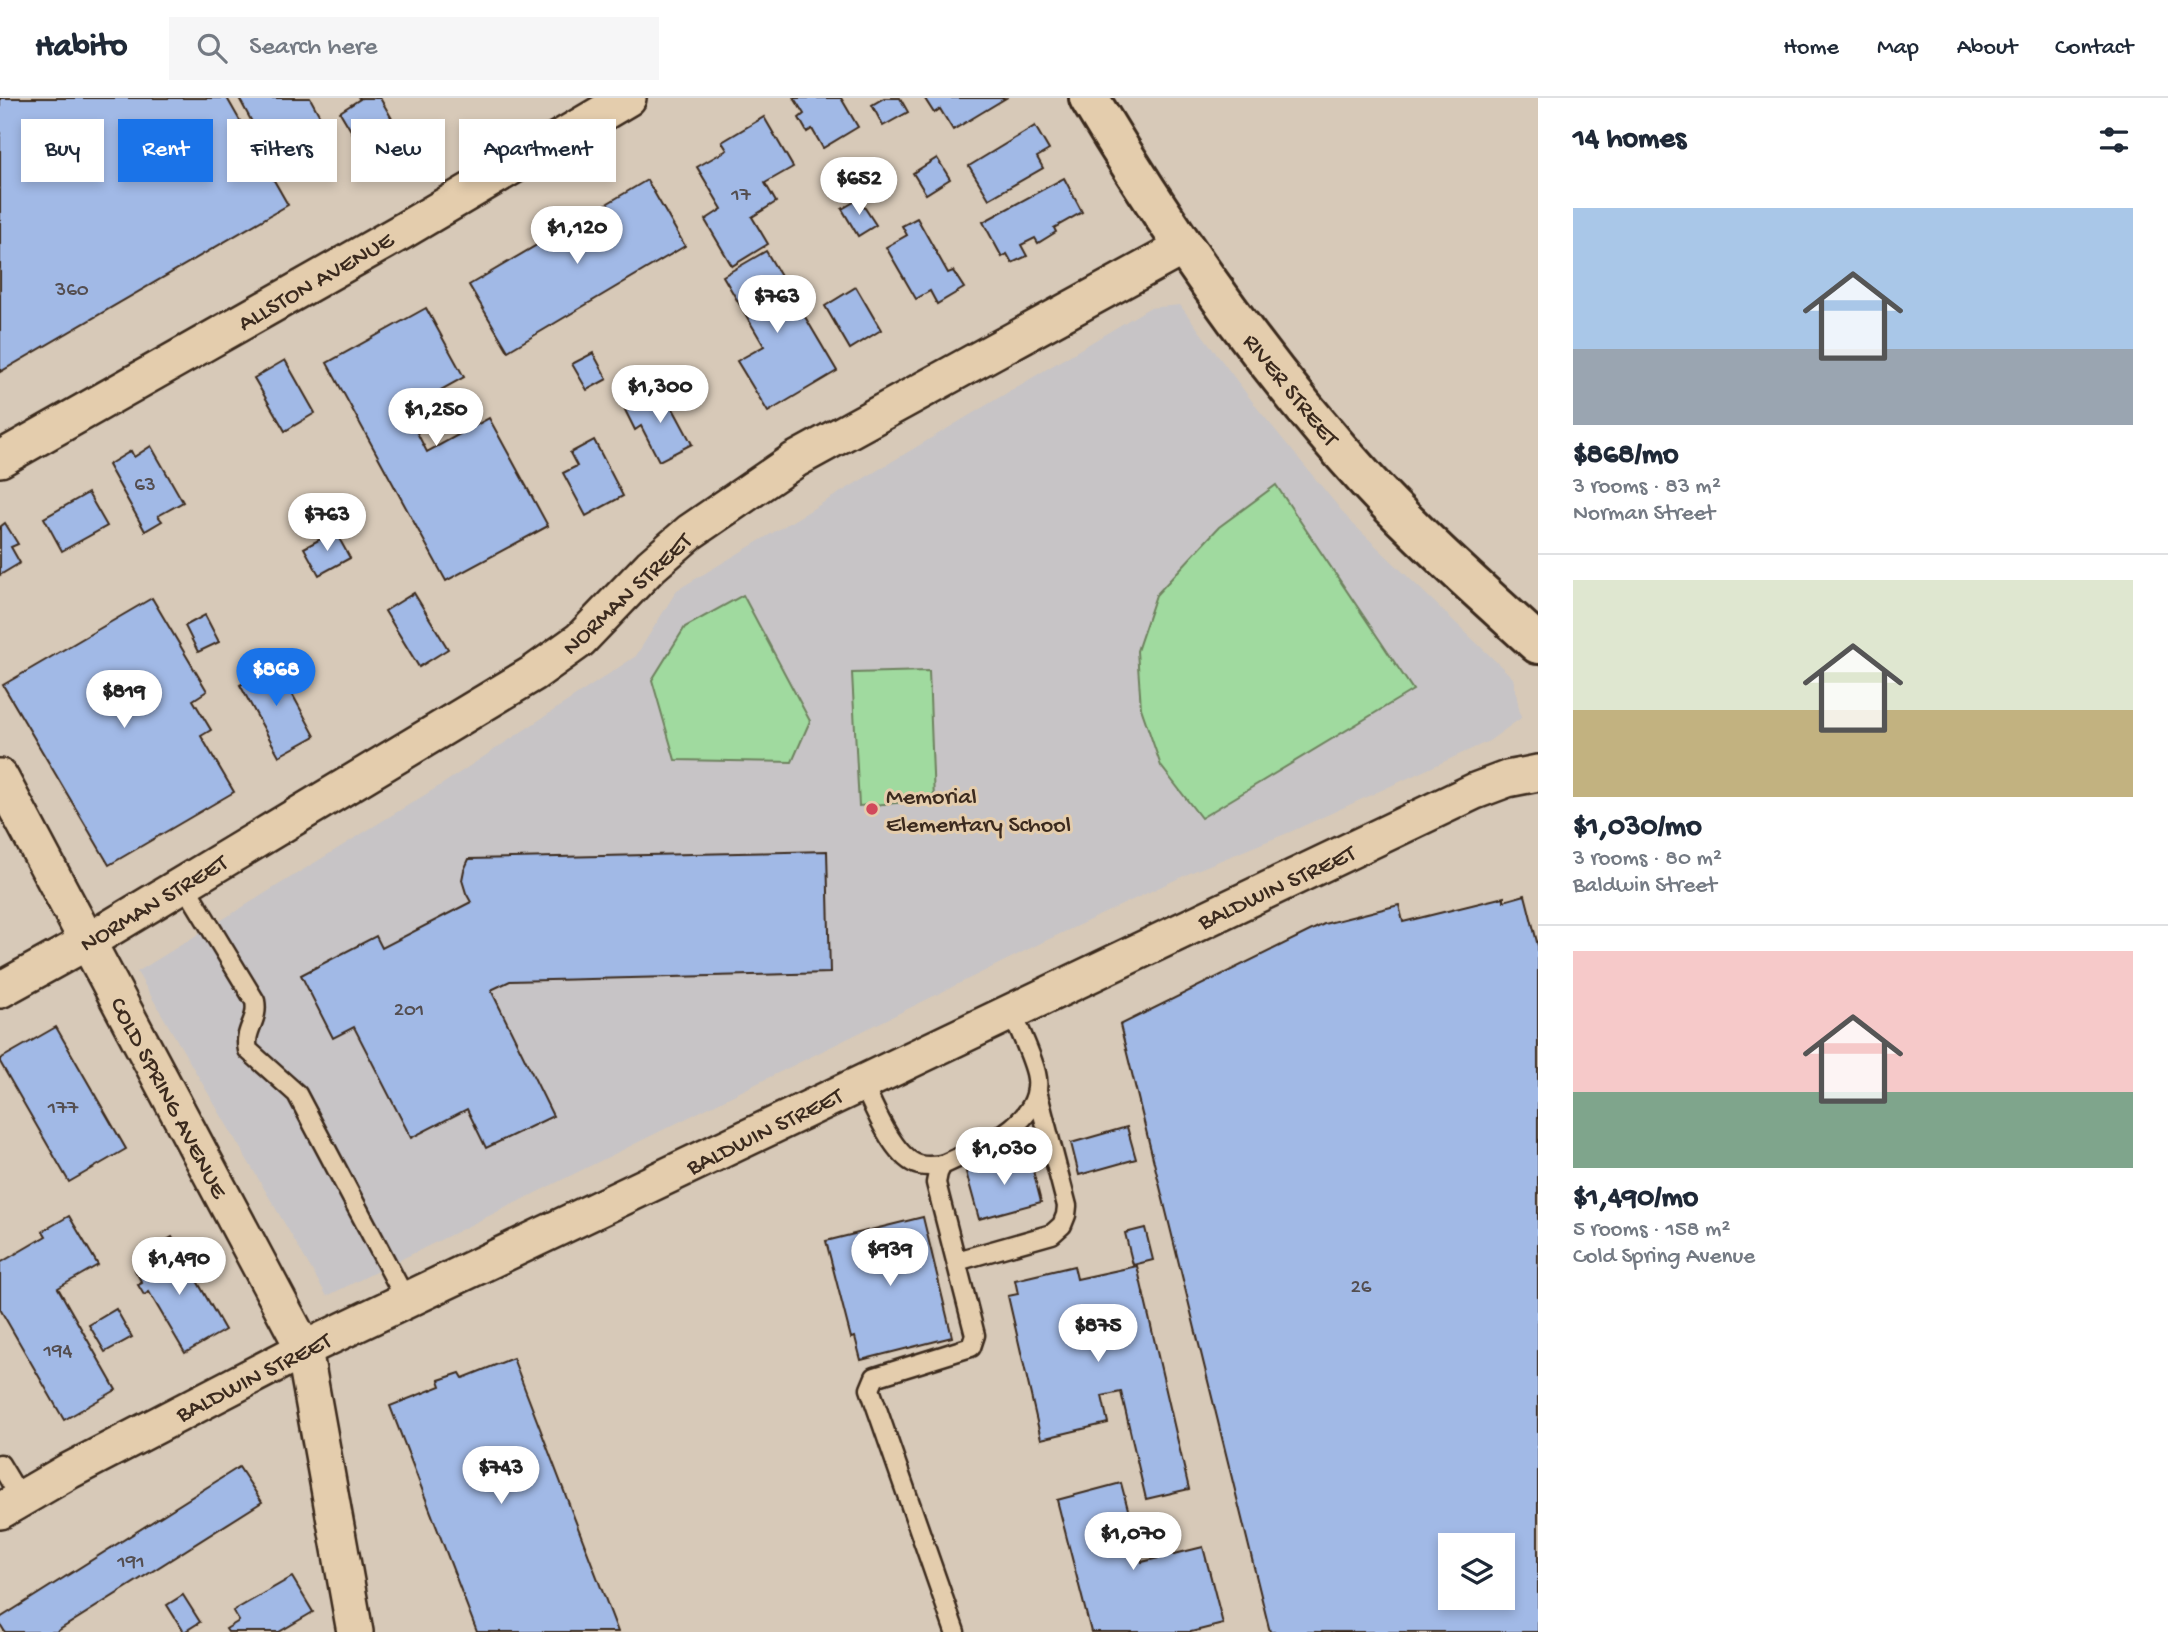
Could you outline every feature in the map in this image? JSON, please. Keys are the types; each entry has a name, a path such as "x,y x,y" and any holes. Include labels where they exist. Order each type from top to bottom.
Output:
{"main road":[{"name":"RIVER STREET","path":"1089,98 1184,247 1315,421 1371,485 1538,644"}],"street":[{"name":"ALLSTON AVENUE","path":"0,459 401,232 628,98"},
{"name":"NORMAN STREET","path":"0,990 87,942 558,657 580,640 670,549 725,507 795,460 1184,247"},
{"name":"BALDWIN STREET","path":"11,1505 69,1471 304,1349 406,1300 1475,791 1507,779 1538,773"},
{"name":"COLD SPRING AVENUE","path":"0,777 304,1349 355,1632"}],"lane":[{"path":"184,884 255,1001 257,1012 246,1040 248,1050 297,1094 406,1300"},
{"path":"957,1261 1052,1234 1062,1225 1066,1215 1066,1197 1037,1091 1037,1074 1012,1012"},
{"path":"862,1083 896,1147 906,1158 918,1165 942,1165 985,1144 1023,1119 1032,1106 1037,1091"},
{"path":"942,1165 937,1173 936,1184 975,1335 971,1347 875,1377 870,1389 955,1632"},
{"path":"0,1464 11,1505"}],"shaded area":[{"name":"Memorial Elementary School","path":"1180,305 1258,409 1350,521 1513,678 1521,718 1489,741 1290,832 1192,872 1047,940 327,1296 137,972 441,785 636,656 677,590 1149,308"}],"green space":[{"path":"1276,485 1413,690 1201,818 1161,766 1141,708 1137,651 1156,595 1219,527"},
{"path":"743,595 810,721 792,762 675,760 652,680 685,627"},
{"path":"929,671 934,800 859,806 852,673"}],"building":[{"path":"0,98 227,98 239,119 227,119 227,182 275,182 288,205 0,372"},
{"path":"239,98 310,98 321,119 250,119"},
{"path":"380,98 392,119 351,119 351,131 340,112 360,99"},
{"path":"794,98 841,98 858,127 823,148 812,129 807,132 799,118 804,114"},
{"path":"884,98 900,98 908,112 883,126 872,105"},
{"path":"1006,98 953,130 940,109 934,113 925,99"},
{"path":"764,117 793,167 765,183 776,202 752,217 768,244 732,266 705,220 722,209 697,167 727,150 722,142"},
{"path":"1035,126 1049,150 1037,157 1043,168 989,199 969,166"},
{"path":"937,158 950,179 926,194 913,173"},
{"path":"1064,178 1082,212 1054,228 1056,232 1038,243 1035,238 1021,245 1027,256 1012,263 1007,254 1002,257 983,222"},
{"path":"647,180 685,246 508,351 469,285"},
{"path":"859,199 876,225 858,236 842,209"},
{"path":"917,218 948,273 953,271 964,288 937,304 930,291 916,299 886,247 907,235 902,226"},
{"path":"766,251 837,371 768,412 737,361 764,346 723,276"},
{"path":"856,287 881,330 850,349 825,306"},
{"path":"426,308 464,377 441,390 449,405 413,425 427,452 489,418 548,526 446,581 327,363"},
{"path":"593,353 607,379 587,390 572,364"},
{"path":"285,360 315,413 285,431 254,378"},
{"path":"663,390 692,444 659,461 641,426 635,430 625,410"},
{"path":"594,440 623,496 586,516 563,473 577,466 570,453"},
{"path":"151,446 183,502 158,516 162,521 145,531 108,465 131,451 134,457"},
{"path":"88,493 107,526 62,551 44,518"},
{"path":"5,523 18,544 11,547 20,563 0,575 0,527"},
{"path":"335,531 350,558 319,575 304,548"},
{"path":"414,593 448,649 419,667 385,611"},
{"path":"152,598 207,691 193,700 211,730 201,736 234,792 109,865 3,685"},
{"path":"205,615 219,642 198,652 185,626"},
{"path":"256,664 260,673 276,664 315,736 279,756 240,685 246,682 241,672"},
{"path":"827,851 830,973 510,981 491,990 553,1116 486,1148 467,1109 411,1138 354,1027 333,1038 301,975 376,936 382,948 471,902 462,880 469,859"},
{"path":"1525,895 1538,946 1538,1632 1270,1632 1120,1025 1324,924 1399,905 1403,922 1504,897 1504,901"},
{"path":"56,1027 126,1149 69,1182 0,1062 0,1059"},
{"path":"1127,1127 1136,1159 1079,1175 1071,1143"},
{"path":"1029,1155 1041,1202 979,1219 966,1172"},
{"path":"69,1216 98,1265 58,1288 116,1390 64,1420 0,1309 0,1263 46,1236 43,1231"},
{"path":"923,1217 952,1337 861,1360 855,1337 851,1338 826,1241"},
{"path":"1145,1228 1153,1260 1133,1265 1125,1233"},
{"path":"172,1237 225,1330 185,1353 149,1292 144,1295 138,1285 142,1283 135,1270 157,1257 152,1248"},
{"path":"1074,1266 1077,1279 1137,1266 1189,1489 1146,1499 1121,1392 1102,1396 1108,1423 1041,1439 1008,1296 1018,1294 1015,1280"},
{"path":"116,1309 132,1337 105,1352 89,1325"},
{"path":"513,1358 618,1632 477,1632 390,1406 441,1386 439,1380 460,1373 463,1378"},
{"path":"239,1467 262,1502 56,1632 5,1632 0,1618"},
{"path":"1121,1483 1142,1562 1203,1547 1223,1624 1191,1632 1091,1632 1057,1500"},
{"path":"292,1577 313,1612 279,1632 228,1632 226,1629 239,1621 233,1611"},
{"path":"183,1595 200,1622 184,1632 167,1605"}],"place":[{"name":"Memorial Elementary School","path":"872,809"}]}
